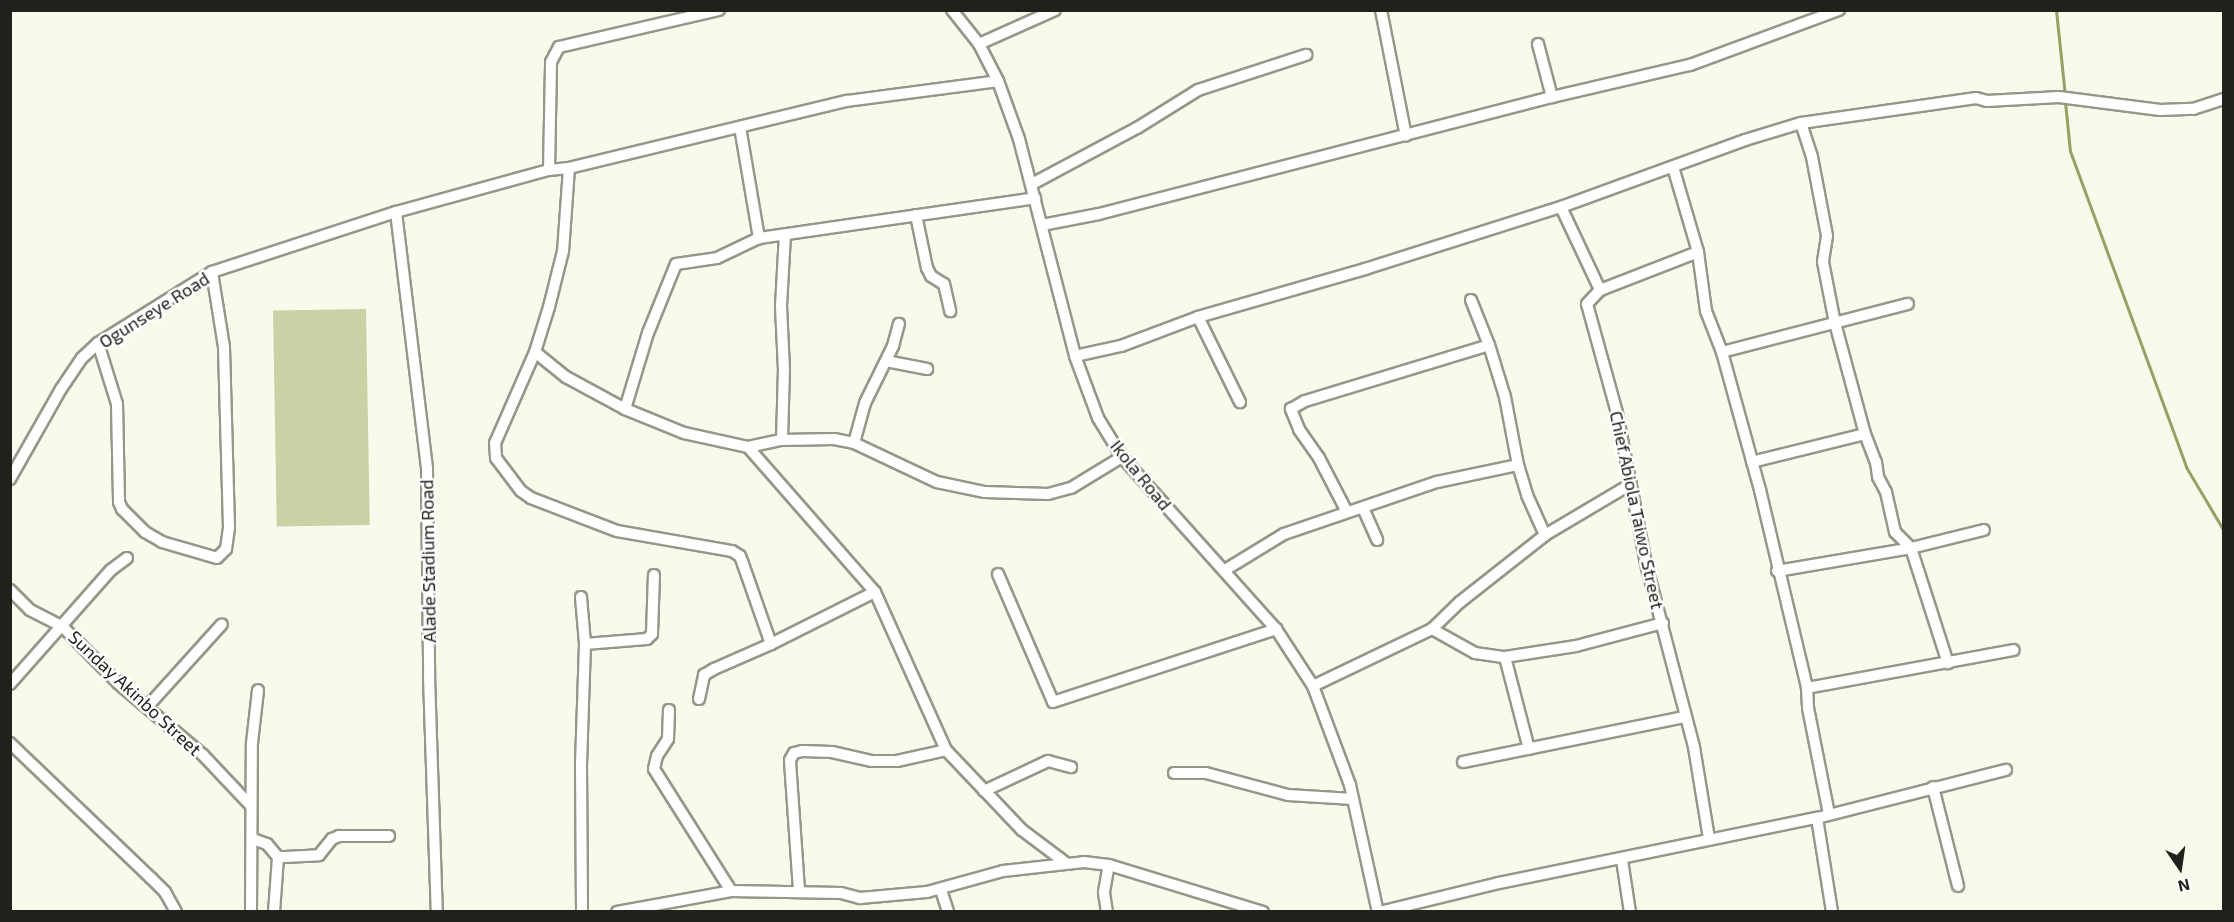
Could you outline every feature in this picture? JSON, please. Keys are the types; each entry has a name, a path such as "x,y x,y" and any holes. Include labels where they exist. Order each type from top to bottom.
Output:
{"street":[{"path":"549,170 551,62 559,46 720,10"},
{"name":"Ikola Road","path":"952,10 979,44 998,81 1032,184 1075,356 1098,418 1122,457 1179,524 1225,570 1276,628 1313,686 1353,800 1379,912"},
{"path":"979,44 1055,10"},
{"path":"1381,10 1406,136"},
{"path":"1042,225 1099,214 1552,97 1690,65 1839,10"},
{"path":"1538,44 1552,97"},
{"path":"1032,184 1137,128 1198,90 1306,55"},
{"name":"Ogunseye Road","path":"10,479 71,373 98,343 212,273 396,212 549,170 569,168 847,101 998,81"},
{"path":"1075,356 1121,346 1198,316 1365,268 1561,207 1745,140 1801,123 1976,98 1987,101 2059,97 2160,110 2193,109 2223,99"},
{"path":"1801,123 1812,157 1827,236 1823,262 1834,322 1864,434 1876,462 1878,477 1886,492 1895,532 1911,548 1948,663"},
{"path":"740,127 759,238"},
{"path":"1673,167 1698,252 1707,311 1722,352 1752,462 1807,688 1808,708 1829,814"},
{"path":"569,168 563,251 535,352 495,443 496,458 531,498 617,531 732,550 740,556 771,644"},
{"path":"625,410 648,333 674,266 680,262 717,258 759,238 1035,198"},
{"path":"1561,207 1600,290 1698,252"},
{"name":"Alade Stadium Road","path":"396,212 426,469 429,677 437,912"},
{"path":"916,215 927,268 931,276 944,284 950,311"},
{"path":"782,440 784,370 781,306 785,235"},
{"path":"98,343 117,404 119,502 122,509 144,532 162,542 217,558 224,554 229,526 224,347 212,273"},
{"name":"Chief Abiola Taiwo Street","path":"1600,290 1587,304 1587,311 1617,413 1647,564 1694,747 1709,839"},
{"path":"1471,300 1489,345 1505,397 1518,465 1527,495 1545,535"},
{"path":"1722,352 1908,304"},
{"path":"1198,316 1240,402"},
{"path":"854,443 865,403 886,361 899,324"},
{"path":"1347,512 1319,458 1299,429 1291,409 1305,400 1489,345"},
{"path":"535,352 566,377 625,410 684,433 748,447 782,440 834,439 854,443 930,479 985,492 1048,494 1071,488 1122,457"},
{"path":"886,361 927,369"},
{"path":"1752,462 1864,434"},
{"path":"748,447 875,592 946,750 1023,830 1066,863"},
{"path":"1225,570 1284,534 1437,482 1518,465"},
{"path":"1313,686 1432,630 1460,602 1545,535 1631,484"},
{"path":"1363,508 1377,540"},
{"path":"1777,571 1911,548 1984,530"},
{"path":"10,684 111,570 127,558"},
{"path":"998,574 1053,702 1276,628"},
{"path":"585,644 647,639 652,634 654,575"},
{"name":"Sunday Akinbo Street","path":"10,590 30,610 62,626 120,684 202,755 252,806"},
{"path":"699,699 704,675 875,592"},
{"path":"581,597 585,644 580,842 582,912"},
{"path":"1432,630 1475,653 1506,657 1576,646 1663,623"},
{"path":"148,706 222,624"},
{"path":"1807,688 2014,650"},
{"path":"1506,657 1529,749"},
{"path":"251,912 252,743 258,690"},
{"path":"669,710 668,739 657,756 654,769 731,891"},
{"path":"1463,762 1685,717"},
{"path":"10,743 165,891 176,912"},
{"path":"799,890 790,760 794,753 832,753 872,761 897,761 946,750"},
{"path":"984,791 1048,760 1071,767"},
{"path":"1379,912 1499,883 1622,860 1709,839 1817,818 2006,770"},
{"path":"1174,773 1206,773 1288,795 1353,800"},
{"path":"1932,787 1958,886"},
{"path":"1817,818 1832,912"},
{"path":"278,857 320,855 332,839 339,836 389,836"},
{"path":"253,839 267,844 278,857 274,912"},
{"path":"1622,860 1630,912"},
{"path":"617,912 669,907 731,891 799,890 841,893 860,898 941,890 1003,871 1066,863 1109,866 1263,912"},
{"path":"1107,912 1104,892 1109,866"},
{"path":"941,890 948,912"}],"green space":[{"path":"366,309 370,525 277,527 273,311"}],"waterway":[{"path":"2056,10 2065,95"},
{"path":"2065,102 2070,151 2186,467 2224,531"}]}
